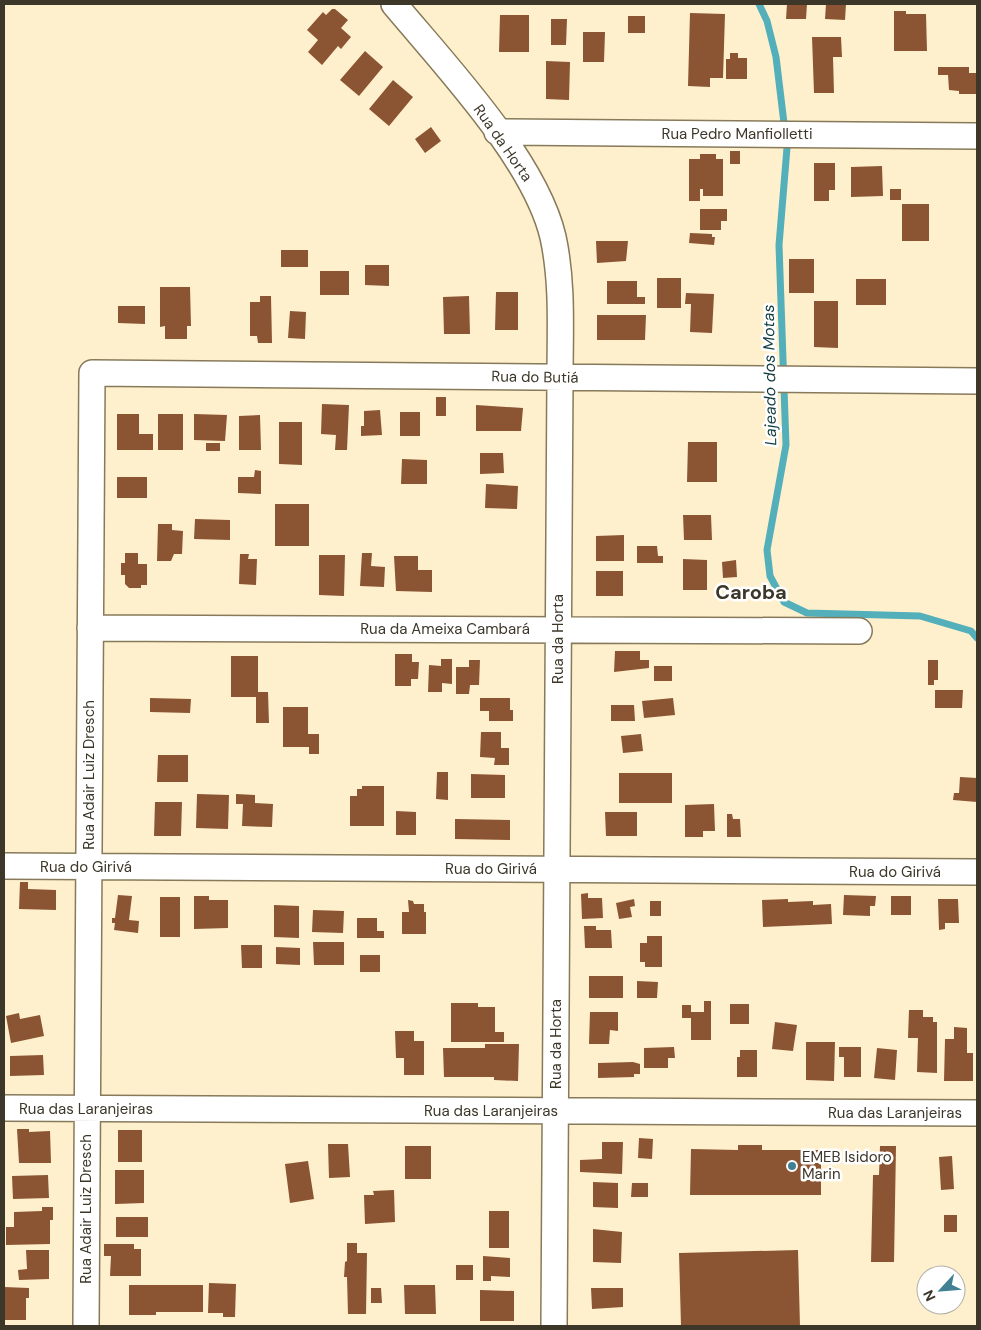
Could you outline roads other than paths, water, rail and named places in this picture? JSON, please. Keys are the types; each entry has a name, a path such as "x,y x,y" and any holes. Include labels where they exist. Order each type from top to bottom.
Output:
{"street":[{"name":"Rua da Horta","path":"394,4 497,132 524,170 541,203 552,235 560,294 554,1326"},
{"name":"Rua Pedro Manfiolletti","path":"497,132 977,136"},
{"name":"Rua do Butiá","path":"92,373 977,381"},
{"name":"Rua Adair Luiz Dresch","path":"86,1326 92,373"},
{"name":"Rua da Ameixa Cambará","path":"90,628 859,631"},
{"name":"Rua do Girivá","path":"4,866 977,872"},
{"name":"Rua das Laranjeiras","path":"4,1108 977,1113"}],"waterway":[{"name":"Lajeado dos Motas","path":"759,4 767,21 776,57 787,148 779,245 786,445 767,550 770,576 784,602 807,613 920,616 971,631 977,638"}],"place":[{"name":"EMEB Isidoro Marin","path":"792,1166"}],"district":[{"name":"Caroba","path":"751,592"}]}
